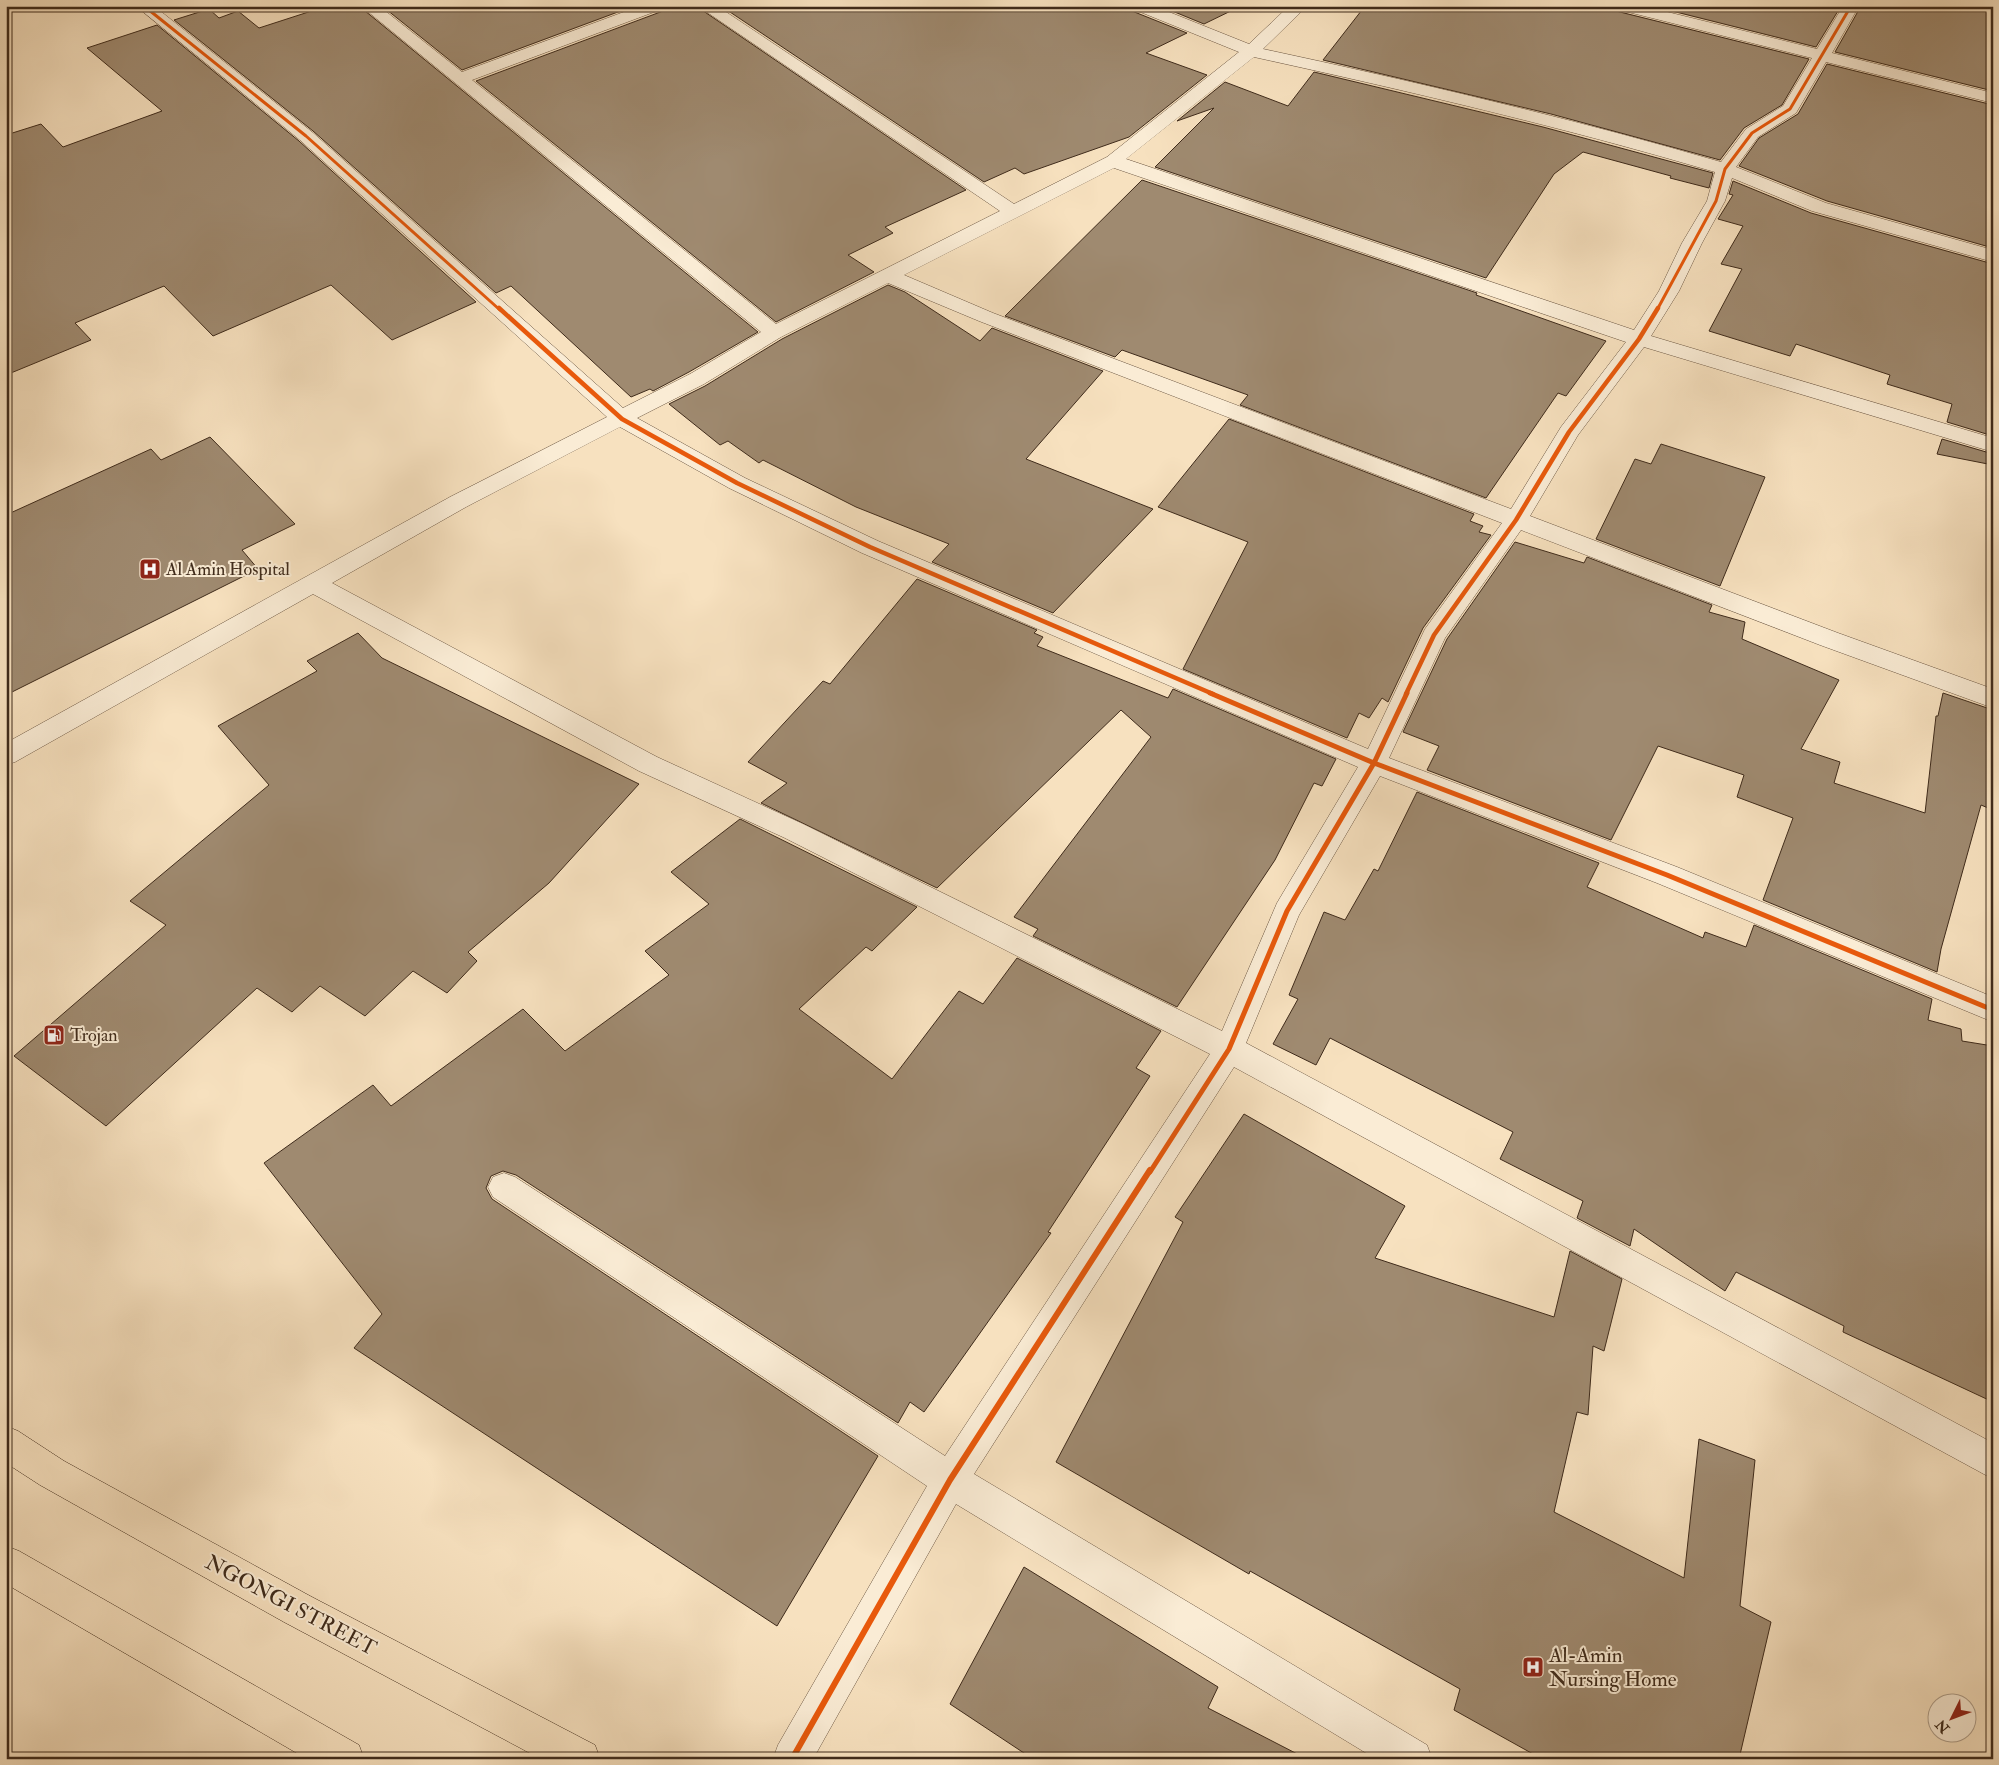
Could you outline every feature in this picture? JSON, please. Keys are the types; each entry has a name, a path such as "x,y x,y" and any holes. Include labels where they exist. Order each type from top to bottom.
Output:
{"main road":[{"name":"NGONGI STREET","path":"6,1443 52,1473 297,1609 581,1759"},
{"path":"6,1564 345,1759"}],"street":[{"path":"144,6 306,136 622,418 737,483 870,547 1374,763 1667,875 1993,1010"},
{"path":"369,6 774,333"},
{"path":"459,79 656,6"},
{"path":"706,6 1012,211"},
{"path":"1139,6 1251,51 1526,114 1725,168 1819,207 1993,256"},
{"path":"6,755 458,502 696,379 774,333 1113,161 1251,51 1299,6"},
{"path":"1622,6 1993,98"},
{"path":"792,1759 950,1480 1229,1049 1287,911 1374,763 1434,635 1516,520 1570,432 1639,339 1669,291 1692,243 1716,201 1725,168 1752,133 1790,109 1850,6"},
{"path":"1113,161 1639,339 1993,445"},
{"path":"889,276 986,317 1829,639 1993,699"},
{"path":"313,582 648,764 794,831 1229,1049 1993,1462"},
{"path":"504,1187 950,1480 1413,1759"}],"building":[{"path":"327,6 359,6 758,332 653,391 650,389 631,397 511,286 496,293 313,131 174,20 209,9 219,18 238,11 259,28"},
{"path":"382,6 634,6 462,70"},
{"path":"666,6 696,6 966,190 885,227 893,233 848,255 874,272 776,322 476,81 663,11"},
{"path":"721,6 1129,6 1132,11 1187,33 1146,53 1207,75 1129,137 1024,174 1015,168 984,182"},
{"path":"1160,6 1241,6 1204,24"},
{"path":"1365,6 1612,6 1616,11 1809,59 1782,105 1744,128 1720,160 1551,114 1323,60"},
{"path":"1652,6 1841,6 1816,47"},
{"path":"1861,6 1993,6 1993,91 1835,52"},
{"path":"157,25 299,141 476,302 392,340 331,285 213,336 164,286 75,323 91,340 6,375 6,135 41,124 63,147 162,111 87,48"},
{"path":"1827,64 1993,105 1993,248 1827,201 1739,166 1759,138 1798,114"},
{"path":"1314,72 1543,127 1713,173 1709,188 1583,152 1554,174 1486,278 1155,167 1214,108 1177,121 1225,82 1288,106"},
{"path":"1142,180 1477,293 1476,295 1606,341 1566,396 1558,393 1486,498 1240,405 1248,395 1122,350 1115,357 1005,316"},
{"path":"1733,181 1811,213 1993,264 1993,436 1947,422 1952,404 1887,384 1890,375 1796,344 1790,356 1709,331 1742,269 1721,264 1743,226 1718,219 1733,195 1729,194"},
{"path":"888,285 905,292 980,341 992,328 1103,371 1026,459 1153,509 1053,613 932,562 949,544 856,507 763,460 759,463 728,441 720,445 669,404 705,386 782,339"},
{"path":"1229,419 1474,514 1470,521 1483,526 1479,532 1491,535 1423,628 1388,702 1382,698 1369,718 1359,713 1347,738 1183,669 1248,542 1158,507"},
{"path":"210,437 295,524 242,550 258,569 6,695 6,515 151,449 161,460"},
{"path":"1942,439 1993,454 1993,465 1937,454"},
{"path":"1661,444 1765,477 1720,586 1596,539 1635,459 1651,464"},
{"path":"1515,542 1584,563 1587,557 1712,605 1709,612 1745,622 1742,639 1839,680 1801,749 1840,762 1834,783 1925,813 1936,716 1938,716 1943,693 1993,710 1993,810 1981,805 1941,949 1937,972 1763,900 1793,818 1737,797 1744,775 1658,746 1611,840 1427,770 1439,746 1403,732 1447,639"},
{"path":"917,579 1037,630 1034,633 1043,637 1037,646 1168,698 1173,689 1336,759 1322,786 1314,783 1275,860 1177,1007 1033,936 1038,929 1014,917 1151,737 1121,710 937,888 761,803 787,783 748,762 823,681 830,684"},
{"path":"358,633 382,658 639,784 549,883 468,952 477,961 447,993 413,971 365,1016 320,986 292,1012 257,988 106,1126 14,1056 166,925 130,901 269,785 218,726 317,671 307,661"},
{"path":"1417,792 1599,863 1587,887 1703,938 1705,932 1746,947 1754,925 1932,999 1928,1020 1961,1029 1962,1041 1993,1046 1993,1402 1843,1332 1844,1326 1736,1272 1725,1291 1634,1229 1630,1246 1577,1218 1583,1201 1500,1159 1513,1132 1330,1038 1316,1065 1273,1044 1298,999 1289,995 1324,912 1345,920 1374,869 1378,871"},
{"path":"740,819 917,907 872,951 866,947 799,1009 892,1079 959,991 983,1004 1017,958 1161,1031 1136,1068 1150,1076 1048,1232 1051,1233 924,1412 910,1402 898,1423 516,1175 503,1171 491,1176 486,1188 492,1199 878,1456 777,1626 354,1348 382,1314 264,1163 373,1085 391,1106 523,1009 565,1051 669,975 645,951 709,904 671,872"},
{"path":"1244,1114 1405,1206 1375,1258 1554,1317 1570,1251 1622,1279 1604,1351 1593,1346 1588,1415 1577,1412 1554,1512 1684,1578 1699,1439 1755,1460 1740,1606 1771,1622 1739,1759 1542,1759 1454,1710 1460,1689 1250,1571 1249,1574 1056,1462 1183,1222 1175,1217"},
{"path":"1024,1567 1218,1687 1208,1708 1307,1759 1033,1759 950,1704"}],"cycle path":[{"path":"144,6 306,136 622,419 737,483 870,547 1374,763 1667,875 1993,1010"},
{"path":"792,1759 950,1480 1229,1049 1287,911 1374,763 1434,635 1516,520 1569,432 1639,339 1669,291 1692,243 1716,201 1725,169 1752,133 1790,109 1851,6"}],"place":[{"name":"Al Amin Hospital","path":"150,569"},
{"name":"Trojan","path":"54,1035"},
{"name":"Al-Amin Nursing Home","path":"1533,1667"}]}
